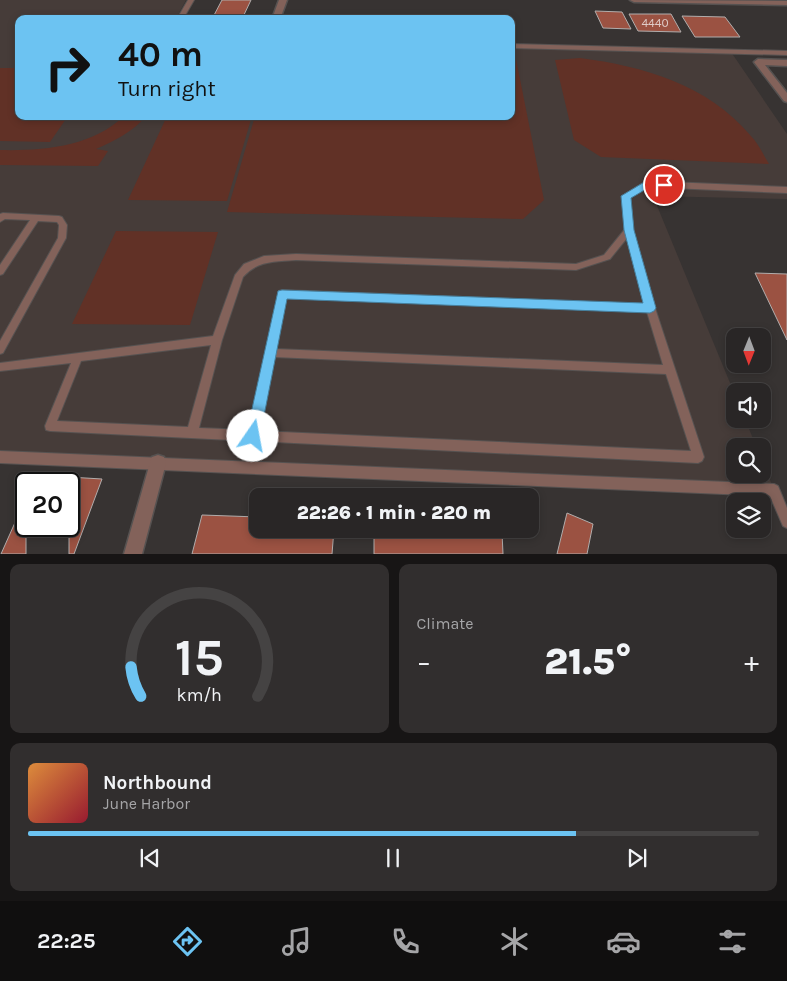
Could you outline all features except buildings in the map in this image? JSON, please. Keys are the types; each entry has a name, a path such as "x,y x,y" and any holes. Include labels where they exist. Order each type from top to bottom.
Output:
{"street":[{"path":"277,15 282,0"},
{"path":"634,0 787,3"},
{"path":"787,63 758,62 787,99"},
{"path":"133,554 158,463"}],"lane":[{"path":"182,15 191,0"},
{"path":"515,46 787,54"},
{"path":"78,358 50,426 698,457 650,308 629,230 626,196 646,184 787,190"},
{"path":"0,350 62,238 63,225 59,219 1,217"},
{"path":"0,272 36,218"},
{"path":"192,433 217,340 239,275 247,266 264,258 576,267 607,257 629,230"},
{"path":"253,436 282,294 650,308"},
{"path":"0,367 217,340"},
{"path":"270,353 670,370"},
{"path":"0,456 774,490 787,522"}],"shaded area":[{"path":"0,0 186,0 178,15 15,15 15,120 515,120 515,46 731,52 787,134 787,199 653,196 730,383 726,383 726,428 749,428 753,438 726,438 726,483 771,482 774,490 0,457"},
{"path":"515,54 544,200 523,219 227,212 254,120 515,120"},
{"path":"580,58 627,66 673,81 694,91 715,103 733,118 756,142 769,164 601,157 574,140 555,60"},
{"path":"0,68 15,68 15,120 65,120 50,142 0,141"},
{"path":"119,120 143,120 129,131 96,149 108,151 98,166 0,165 0,150 49,148 66,145 97,135"},
{"path":"165,120 251,120 227,201 128,200"},
{"path":"116,231 218,232 190,325 72,324"}],"route":[{"path":"253,436 282,294 650,308 629,230 626,196 646,184 664,185"}]}
